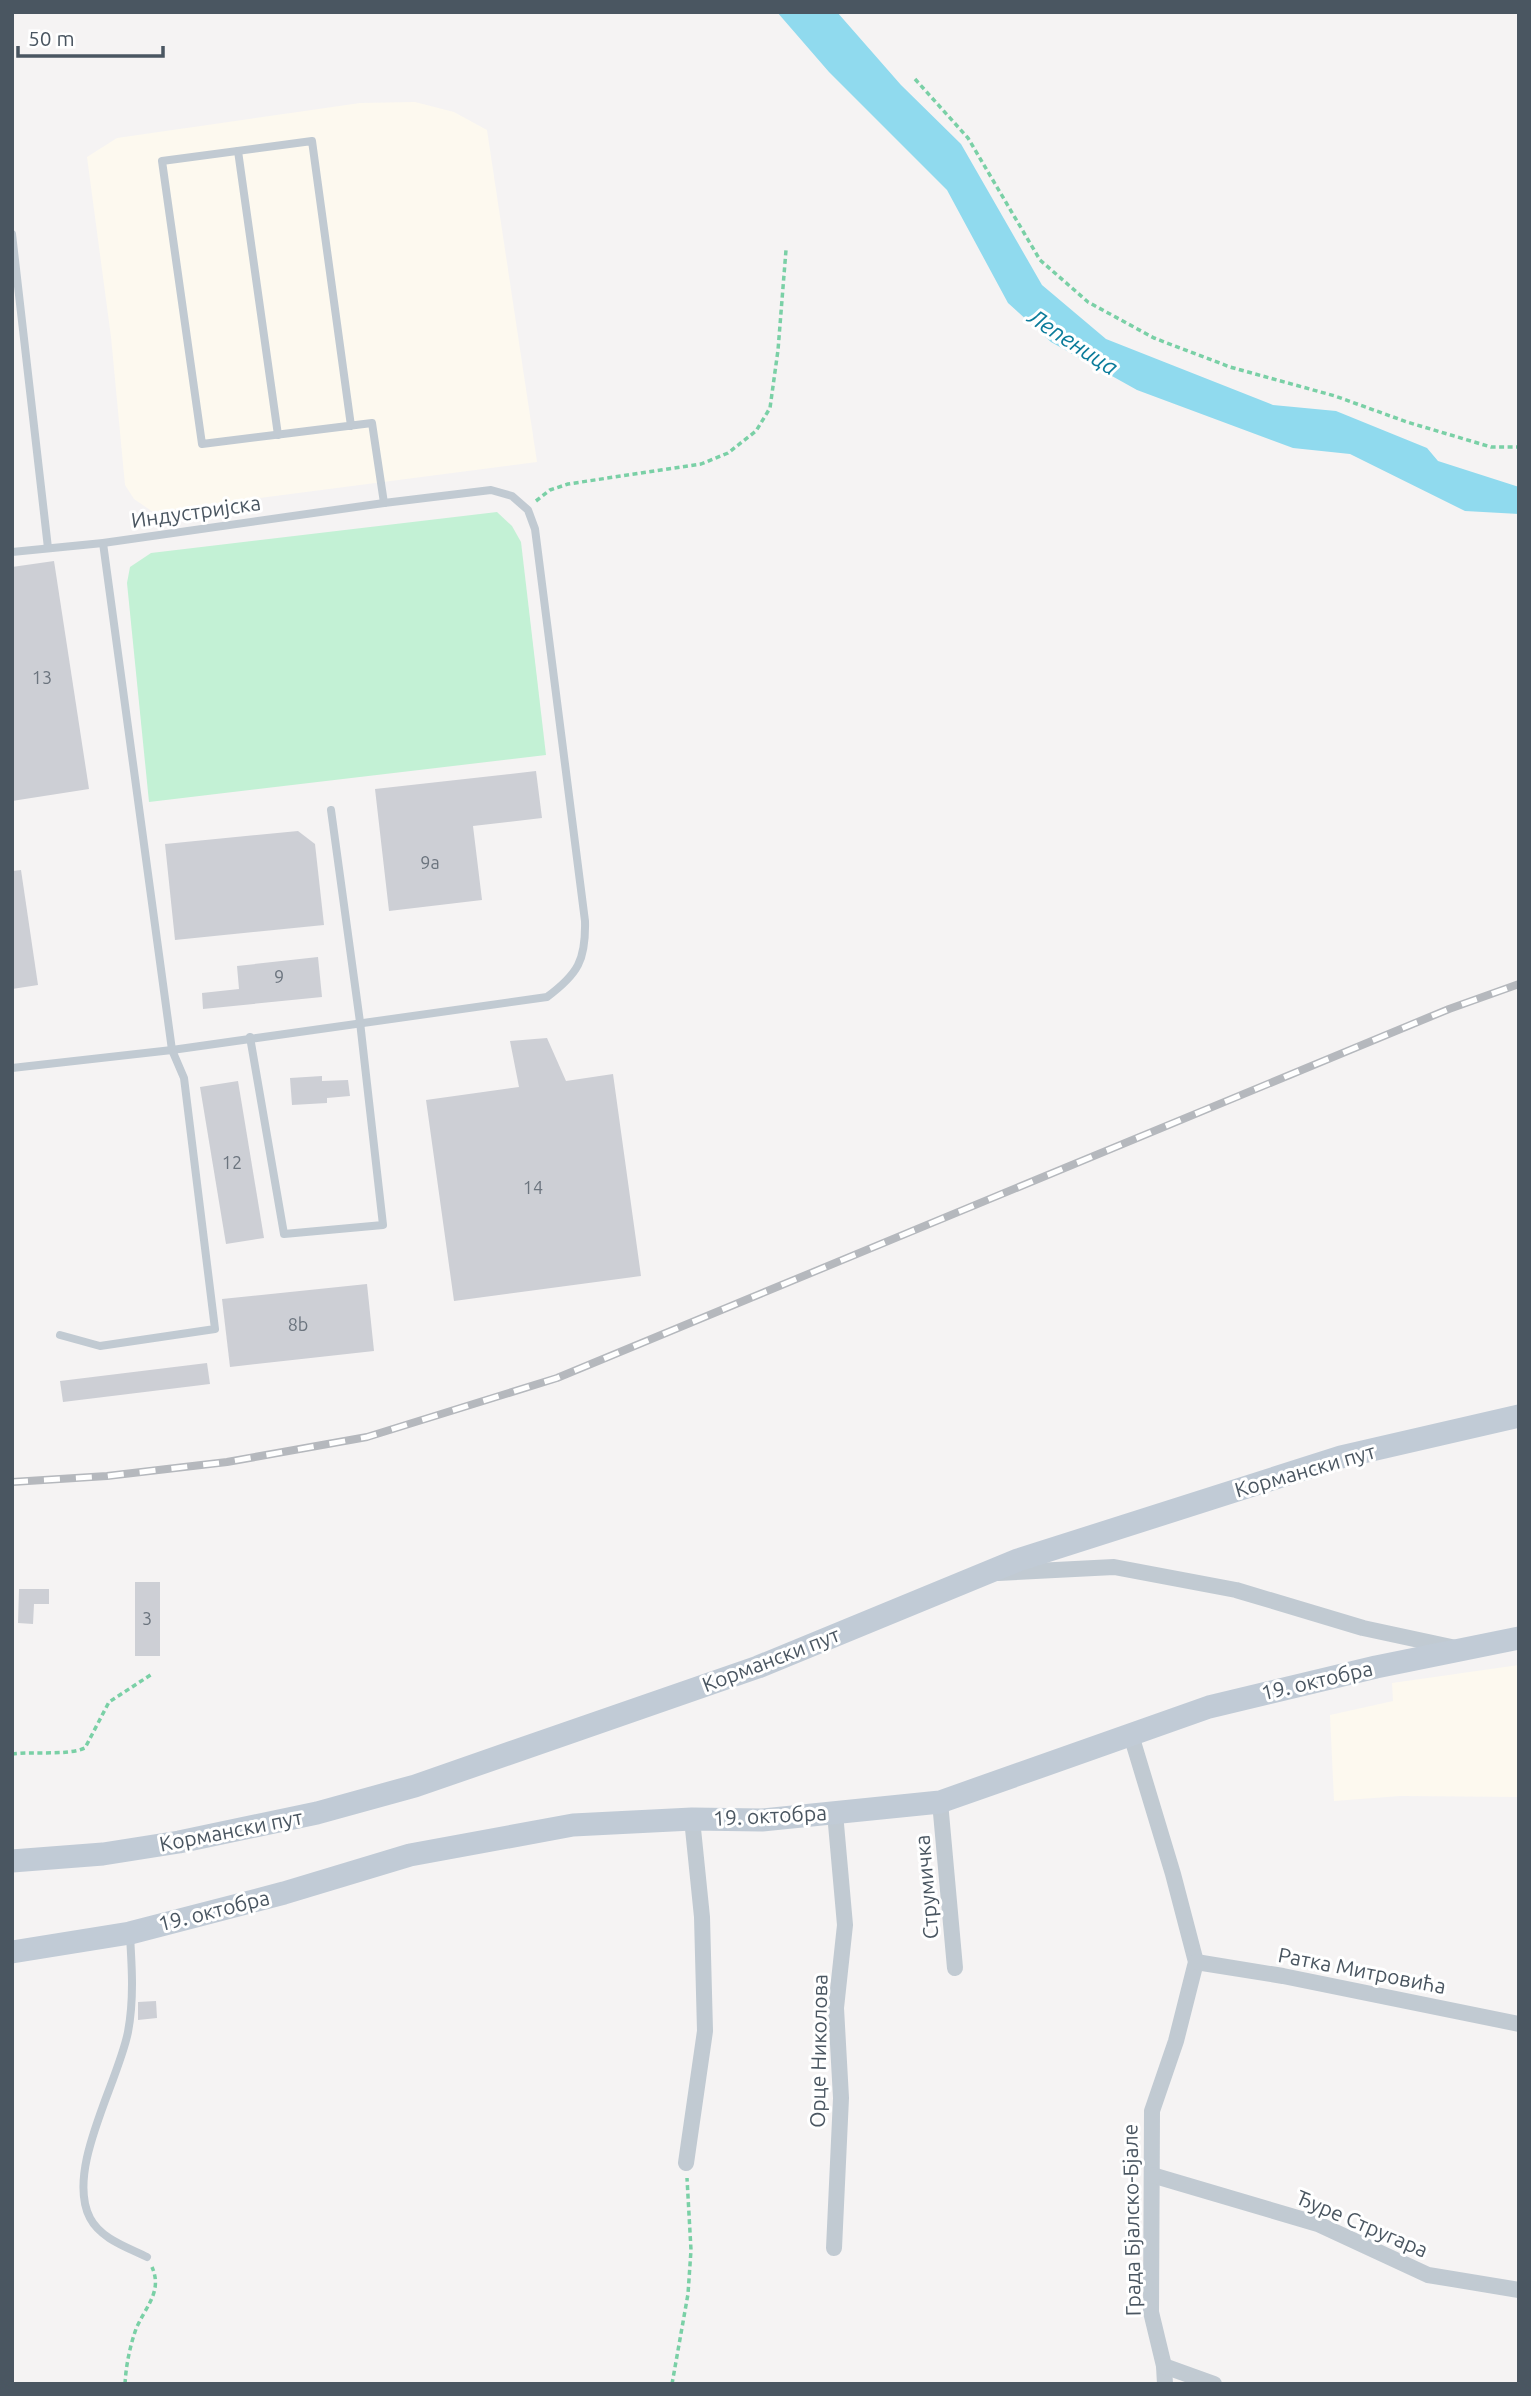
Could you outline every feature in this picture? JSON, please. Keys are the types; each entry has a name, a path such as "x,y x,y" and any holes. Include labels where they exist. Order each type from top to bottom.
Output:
{"street":[{"name":"Кормански пут","path":"12,1861 103,1854 179,1842 317,1813 415,1786 758,1667 1018,1560 1341,1457 1519,1416"},
{"path":"986,1573 1114,1567 1236,1590 1363,1628 1463,1649"},
{"name":"19. октобра","path":"12,1952 130,1933 284,1893 410,1855 573,1825 692,1819 762,1820 940,1802 1209,1707 1519,1638"},
{"name":"Града Бјалско-Бјале","path":"1130,1735 1173,1874 1196,1962 1177,2041 1152,2111 1151,2312 1164,2366 1165,2384"},
{"name":"Струмичка","path":"940,1802 955,1968"},
{"name":"Орце Николова","path":"834,2248 841,2098 836,2008 845,1925 835,1813"},
{"path":"686,2163 705,2031 702,1917 692,1819"},
{"name":"Ратка Митровића","path":"1196,1962 1283,1976 1519,2024"},
{"name":"Ђуре Стругара","path":"1152,2175 1318,2224 1428,2275 1519,2290"},
{"path":"1164,2366 1214,2384"}],"lane":[{"path":"351,426 313,141 162,161 202,444 351,426 372,423 384,503"},
{"path":"239,151 278,435"},
{"path":"12,234 48,548"},
{"name":"Индустријска","path":"12,552 491,490 512,496 527,510"},
{"path":"12,1068 172,1050 547,997 573,975 581,961 586,942 585,921 535,529 527,510"},
{"path":"60,1335 100,1346 215,1329 184,1078 172,1050 103,542"},
{"path":"250,1037 284,1234 383,1225 360,1022 331,810"},
{"path":"130,1933 132,1995 128,2032 88,2149 83,2193 89,2217 103,2235 147,2257"}],"path":[{"path":"915,79 968,138 1040,260 1088,302 1154,338 1230,367 1335,396 1407,422 1492,447 1519,447"},
{"path":"527,510 541,496 559,486 701,464 728,453 756,431 770,408 778,350 786,250"},
{"path":"12,1754 31,1751 77,1751 85,1748 109,1702 152,1674"},
{"path":"672,2384 688,2294 691,2250 686,2163"},
{"path":"125,2384 131,2343 143,2313 154,2296 156,2286 154,2270 147,2257"}],"shaded area":[{"path":"415,102 454,112 487,130 537,462 153,512 134,499 125,485 111,337 87,157 117,138 360,103"},
{"path":"1519,1665 1519,1797 1400,1796 1334,1801 1330,1715 1393,1701 1392,1683"}],"green space":[{"path":"497,512 512,526 521,542 546,755 149,802 127,583 130,567 151,553"}],"water":[{"name":"Лепеница","path":"777,12 837,12 901,85 961,144 1042,285 1106,339 1273,405 1336,411 1427,448 1438,461 1519,487 1519,514 1465,511 1350,454 1293,448 1137,390 1051,342 1008,303 947,190 829,72"}],"building":[{"path":"54,561 89,789 12,801 12,567"},
{"path":"536,771 542,818 473,826 482,900 389,911 375,789"},
{"path":"298,831 315,844 324,925 175,940 165,844"},
{"path":"21,870 38,985 12,989 12,871"},
{"path":"318,957 322,997 203,1009 202,993 239,989 237,966"},
{"path":"547,1038 566,1081 613,1074 641,1276 454,1301 426,1100 519,1087 510,1041"},
{"path":"322,1076 322,1081 348,1080 350,1096 327,1098 327,1103 292,1105 290,1078"},
{"path":"238,1081 264,1238 226,1244 200,1087"},
{"path":"367,1284 374,1351 230,1367 222,1299"},
{"path":"207,1363 210,1384 63,1402 60,1381"},
{"path":"135,1582 160,1582 160,1656 135,1656"},
{"path":"19,1589 49,1589 49,1604 34,1604 33,1624 18,1623"},
{"path":"156,2001 157,2018 138,2020 138,2002"}],"railway":[{"path":"12,1482 107,1476 227,1462 367,1437 557,1378 1449,1009 1519,984"}]}
